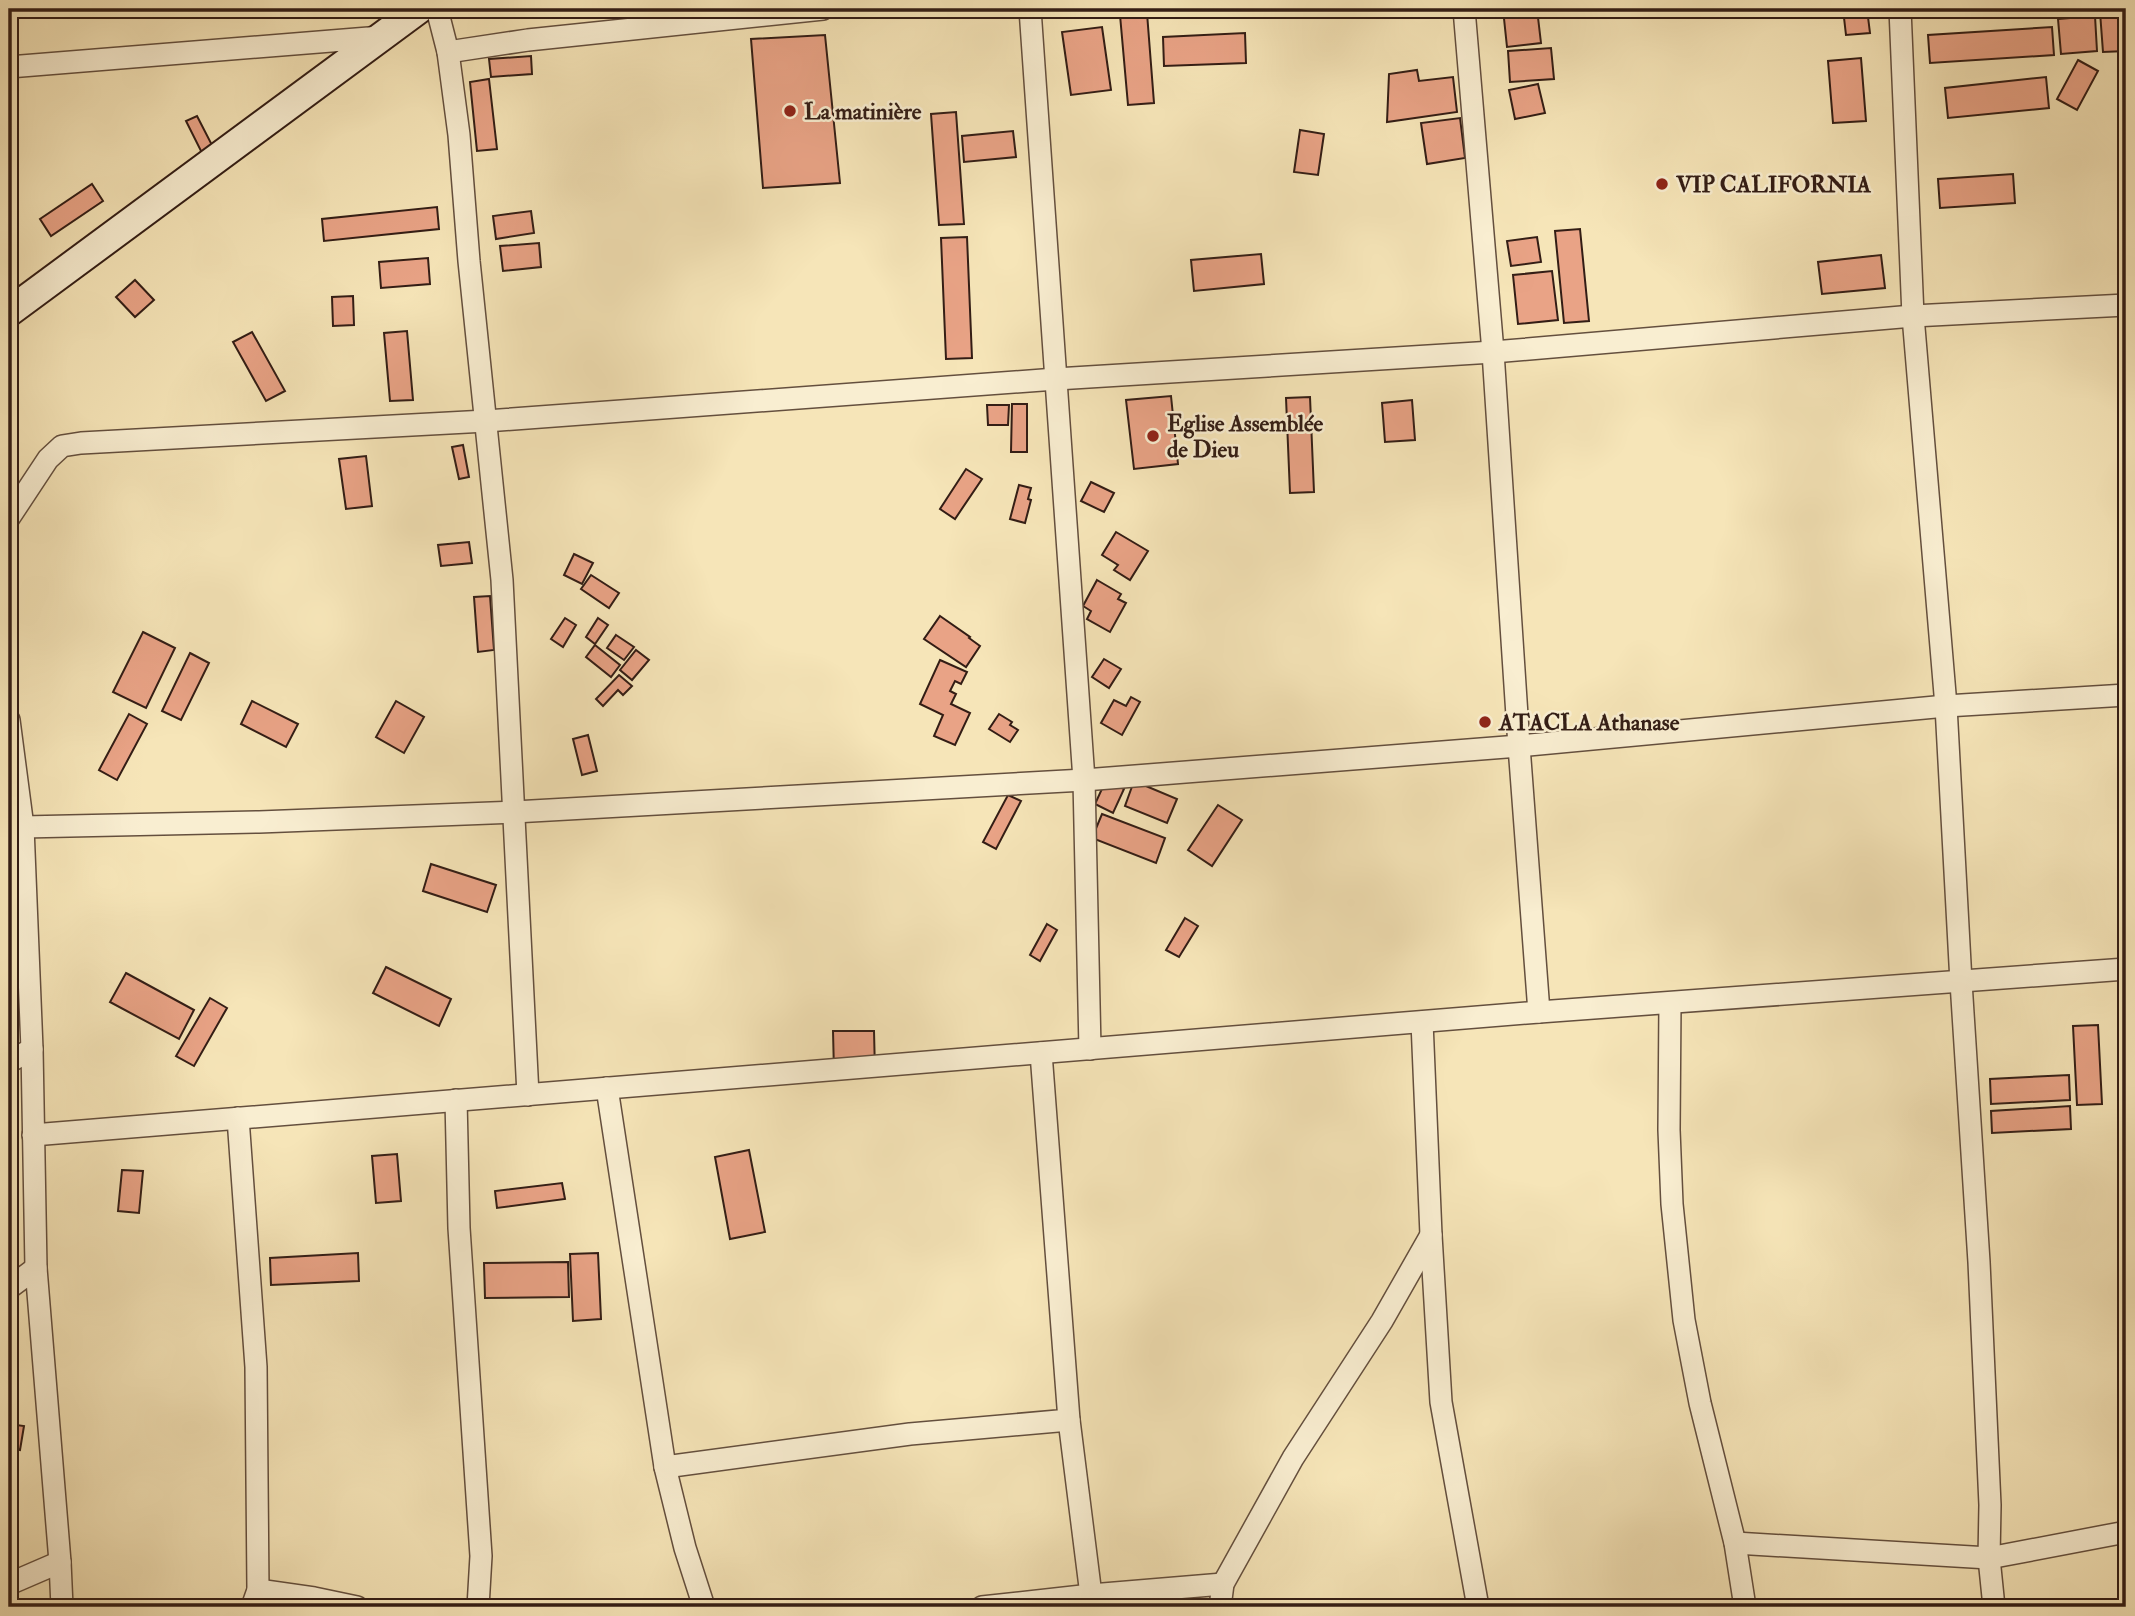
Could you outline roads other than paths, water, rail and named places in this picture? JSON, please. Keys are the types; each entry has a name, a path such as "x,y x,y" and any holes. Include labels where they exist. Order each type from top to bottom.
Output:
{"main road":[{"path":"9,312 419,9"}],"street":[{"path":"437,9 448,52 459,135 502,580 528,1095"},
{"path":"448,52 528,40 823,9"},
{"path":"1030,9 1084,780 1090,1049"},
{"path":"1464,9 1493,352 1539,1013"},
{"path":"1900,9 1913,316 1947,706 1984,1351 1990,1505 1989,1558 1994,1607"},
{"path":"9,66 381,37"},
{"path":"9,518 48,459 62,446 94,442 486,421 1056,379 1493,352 1913,316 2126,305"},
{"path":"23,827 259,822 514,812 1084,780 1519,746 1947,706 2126,695"},
{"path":"9,720 14,802 23,827 32,1049 36,1268 62,1607"},
{"path":"33,1135 1422,1022 2126,970"},
{"path":"1670,1003 1669,1142 1672,1204 1684,1320 1700,1403 1735,1543 1745,1607"},
{"path":"1422,1022 1441,1402 1478,1607"},
{"path":"9,1062 32,1049"},
{"path":"1041,1053 1069,1420 1091,1595"},
{"path":"607,1088 665,1467 685,1548 704,1607"},
{"path":"456,1100 459,1228 481,1556 478,1607"},
{"path":"238,1118 256,1367 255,1599 314,1598 356,1607"},
{"path":"1220,1607 1223,1584 1293,1458 1382,1321 1431,1235"},
{"path":"9,1287 36,1268"},
{"path":"665,1467 910,1434 1069,1420"},
{"path":"1735,1543 1989,1558 2126,1532"},
{"path":"9,1584 60,1562"},
{"path":"982,1607 1223,1584"}],"place":[{"name":"La matinière","path":"790,111"},
{"name":"VIP CALIFORNIA","path":"1662,184"},
{"name":"Eglise Assemblée de Dieu","path":"1153,436"},
{"name":"ATACLA Athanase","path":"1485,722"}]}
